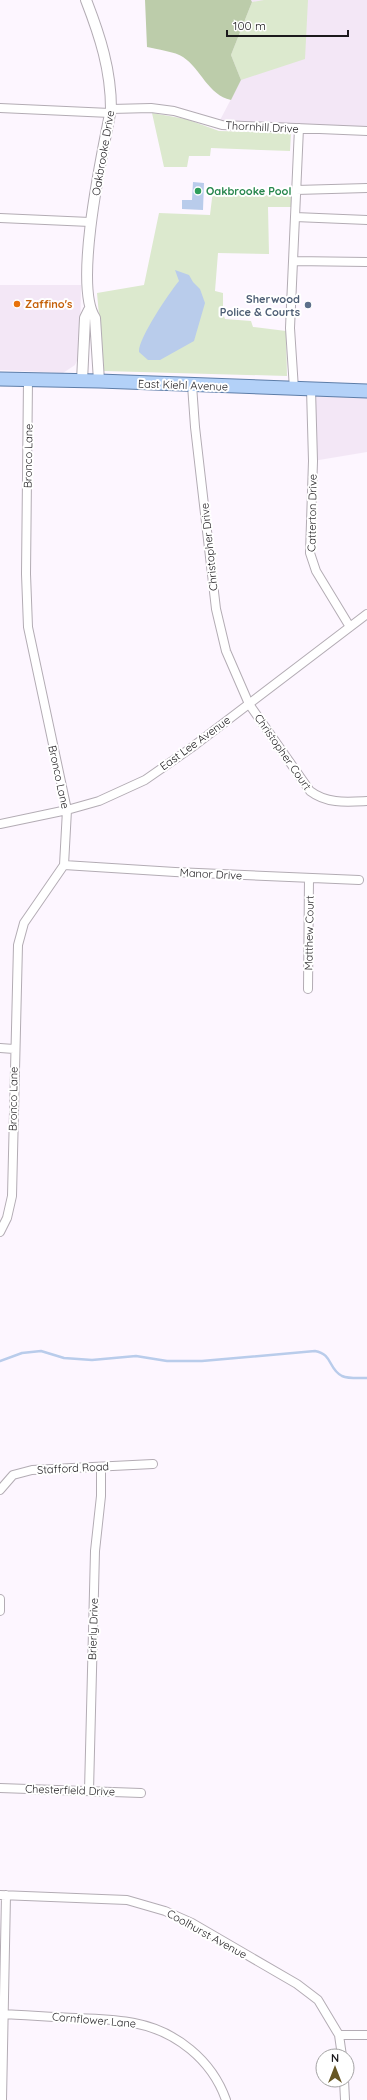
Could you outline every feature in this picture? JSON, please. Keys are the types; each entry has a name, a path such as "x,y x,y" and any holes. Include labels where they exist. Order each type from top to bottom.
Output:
{"main road":[{"name":"East Kiehl Avenue","path":"0,379 82,380 367,391"}],"street":[{"name":"Oakbrooke Drive","path":"86,0 107,61 111,91 111,111 90,222 88,266 90,310 95,318 99,381"},
{"name":"Thornhill Drive","path":"0,108 111,111 150,108 181,112 222,125 367,131"},
{"path":"294,389 290,328 299,128"},
{"path":"296,190 367,188"},
{"path":"295,217 367,220"},
{"path":"0,218 90,222"},
{"path":"293,261 367,262"},
{"name":"Oakbrooke Drive","path":"82,380 85,318 90,310"},
{"name":"Bronco Lane","path":"0,1232 7,1218 12,1196 17,953 21,932 30,914 64,864 66,810 28,627 26,566 28,380"},
{"name":"Christopher Drive","path":"192,385 216,609 226,651 250,704"},
{"name":"Catterton Drive","path":"311,389 313,461 310,553 316,571 350,627"},
{"name":"East Lee Avenue","path":"0,824 66,810 99,801 145,780 250,704 367,614"},
{"name":"Christopher Court","path":"250,704 310,791 323,799 335,802 367,801"},
{"name":"Manor Drive","path":"64,864 81,867 359,880"},
{"name":"Matthew Court","path":"308,989 309,878"},
{"path":"0,1048 14,1049"},
{"name":"Stafford Road","path":"0,1490 14,1475 28,1471 153,1464"},
{"name":"Brierly Drive","path":"89,1791 95,1551 100,1510 101,1467"},
{"path":"0,1599 0,1611"},
{"name":"Chesterfield Drive","path":"0,1788 140,1793"},
{"path":"2,2100 3,1895"},
{"name":"Coolhurst Avenue","path":"3,1895 112,1898 127,1900 165,1911 192,1924 297,1984 318,2000 339,2035 341,2048"},
{"name":"Cornflower Lane","path":"2,2014 119,2020 158,2030 174,2038 199,2057 217,2080 226,2100"},
{"path":"339,2035 367,2035"},
{"path":"344,2088 345,2100"}],"shaded area":[{"path":"251,0 367,0 367,131 218,124 241,80 231,55 252,2"},
{"path":"0,285 81,285 80,354 75,365 63,373 0,370"},
{"path":"311,389 367,391 367,452 313,461"}],"green space":[{"path":"145,0 251,0 252,2 231,55 241,80 231,100 216,93 195,68 180,55 147,47"},
{"path":"264,0 308,0 305,59 241,80 231,55 252,2"},
{"path":"152,113 186,119 219,131 291,133 290,151 211,148 210,156 189,156 187,167 164,167"},
{"path":"229,189 235,194 291,196 291,207 268,207 269,254 218,253 215,291 223,293 223,313 225,319 251,321 253,327 286,331 287,376 104,371 97,293 144,285 159,213 210,215 213,190"}],"water":[{"name":"Oakbrooke Pool","path":"193,182 204,183 203,210 182,209 182,200 192,200"},
{"path":"175,270 189,275 200,289 205,303 194,341 160,360 148,360 139,352 140,346 143,337 155,316 179,281"}],"waterway":[{"path":"0,1361 22,1353 41,1351 64,1358 92,1360 136,1356 167,1361 202,1361 315,1351 325,1355 334,1370 342,1376 351,1378 367,1378"}],"place":[{"name":"Oakbrooke Pool","path":"198,191"},
{"name":"Zaffino's","path":"17,304"},
{"name":"Sherwood Police & Courts","path":"308,305"}]}
